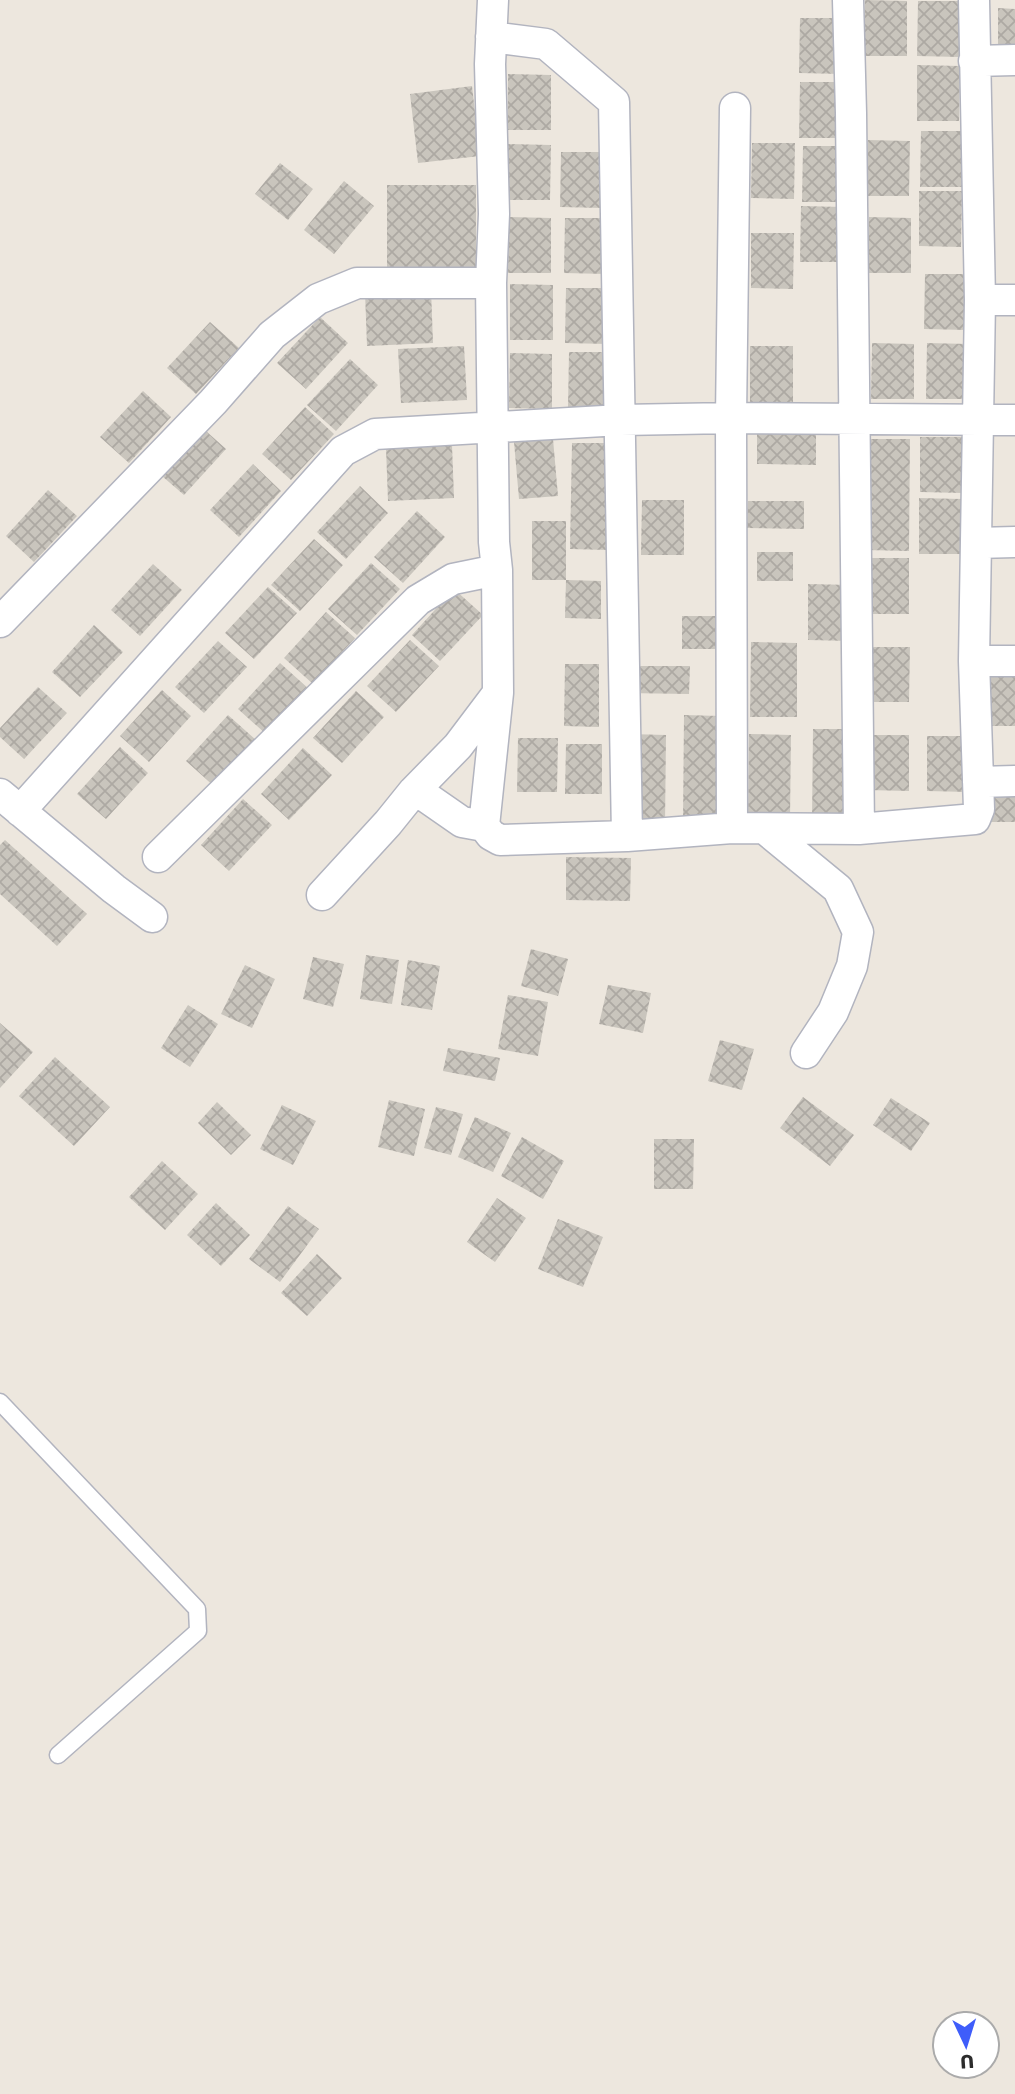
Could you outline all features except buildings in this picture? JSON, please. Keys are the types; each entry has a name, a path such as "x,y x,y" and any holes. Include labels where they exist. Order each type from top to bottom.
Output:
{"street":[{"path":"484,826 498,693 491,283 494,214 491,37 493,0"},
{"path":"848,0 859,829"},
{"path":"413,792 426,797 462,822 484,826 491,835 500,840 627,836 732,828 859,829 975,819 979,809 974,661 980,300 974,0"},
{"path":"491,37 546,44 614,102 627,836"},
{"path":"974,61 1015,60"},
{"path":"732,828 731,418 735,108"},
{"path":"0,622 213,402 272,334 301,310 318,299 357,283 491,283"},
{"path":"980,300 1015,300"},
{"path":"152,917 114,889 10,802 343,451 375,434 621,420 1015,420"},
{"path":"977,543 1015,542"},
{"path":"158,857 418,600 453,579 497,570"},
{"path":"974,661 1015,661"},
{"path":"322,895 413,792 458,746 498,693"},
{"path":"978,782 1015,781"},
{"path":"765,829 838,889 858,932 852,966 833,1012 806,1053"}],"lane":[{"path":"0,1402 197,1609 198,1631 58,1755"}]}
